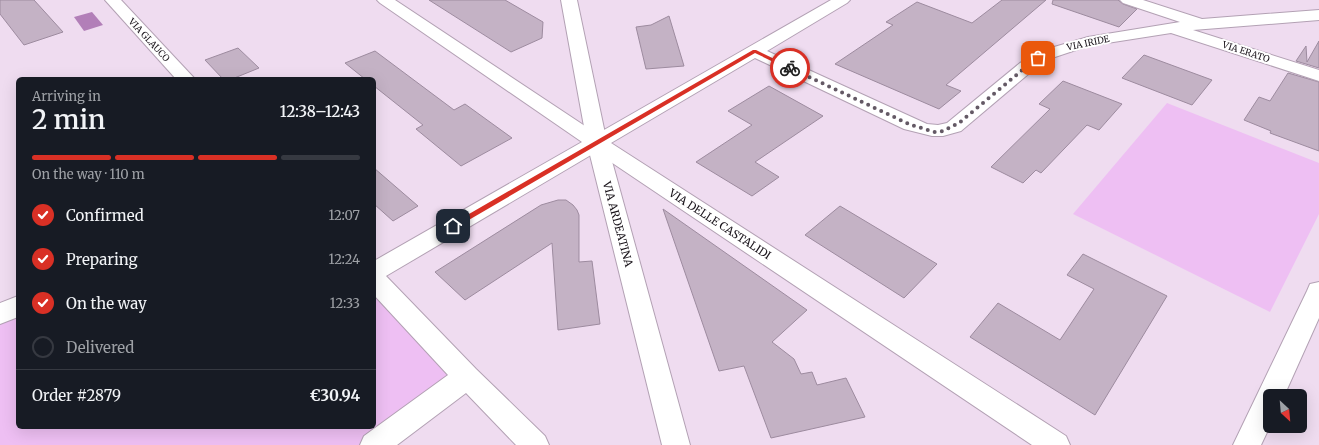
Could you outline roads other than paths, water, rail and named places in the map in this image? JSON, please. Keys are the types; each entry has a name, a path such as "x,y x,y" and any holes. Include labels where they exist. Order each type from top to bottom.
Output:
{"street":[{"name":"VIA GLAUCO","path":"112,0 184,77"},
{"name":"VIA DELLE CASTALIDI","path":"385,0 597,143 1056,445"},
{"name":"VIA ARDEATINA","path":"569,0 597,143 676,445"},
{"path":"376,271 842,0"},
{"path":"1128,0 1201,24"},
{"name":"VIA IRIDE","path":"754,51 911,125 935,132 943,131 959,123 1026,67 1047,54 1088,41 1201,24 1319,15"},
{"name":"VIA ERATO","path":"1172,28 1319,76"},
{"path":"376,281 467,377 535,445"},
{"path":"1247,445 1319,291"},
{"path":"0,314 16,307"},
{"path":"374,445 467,377"}]}
